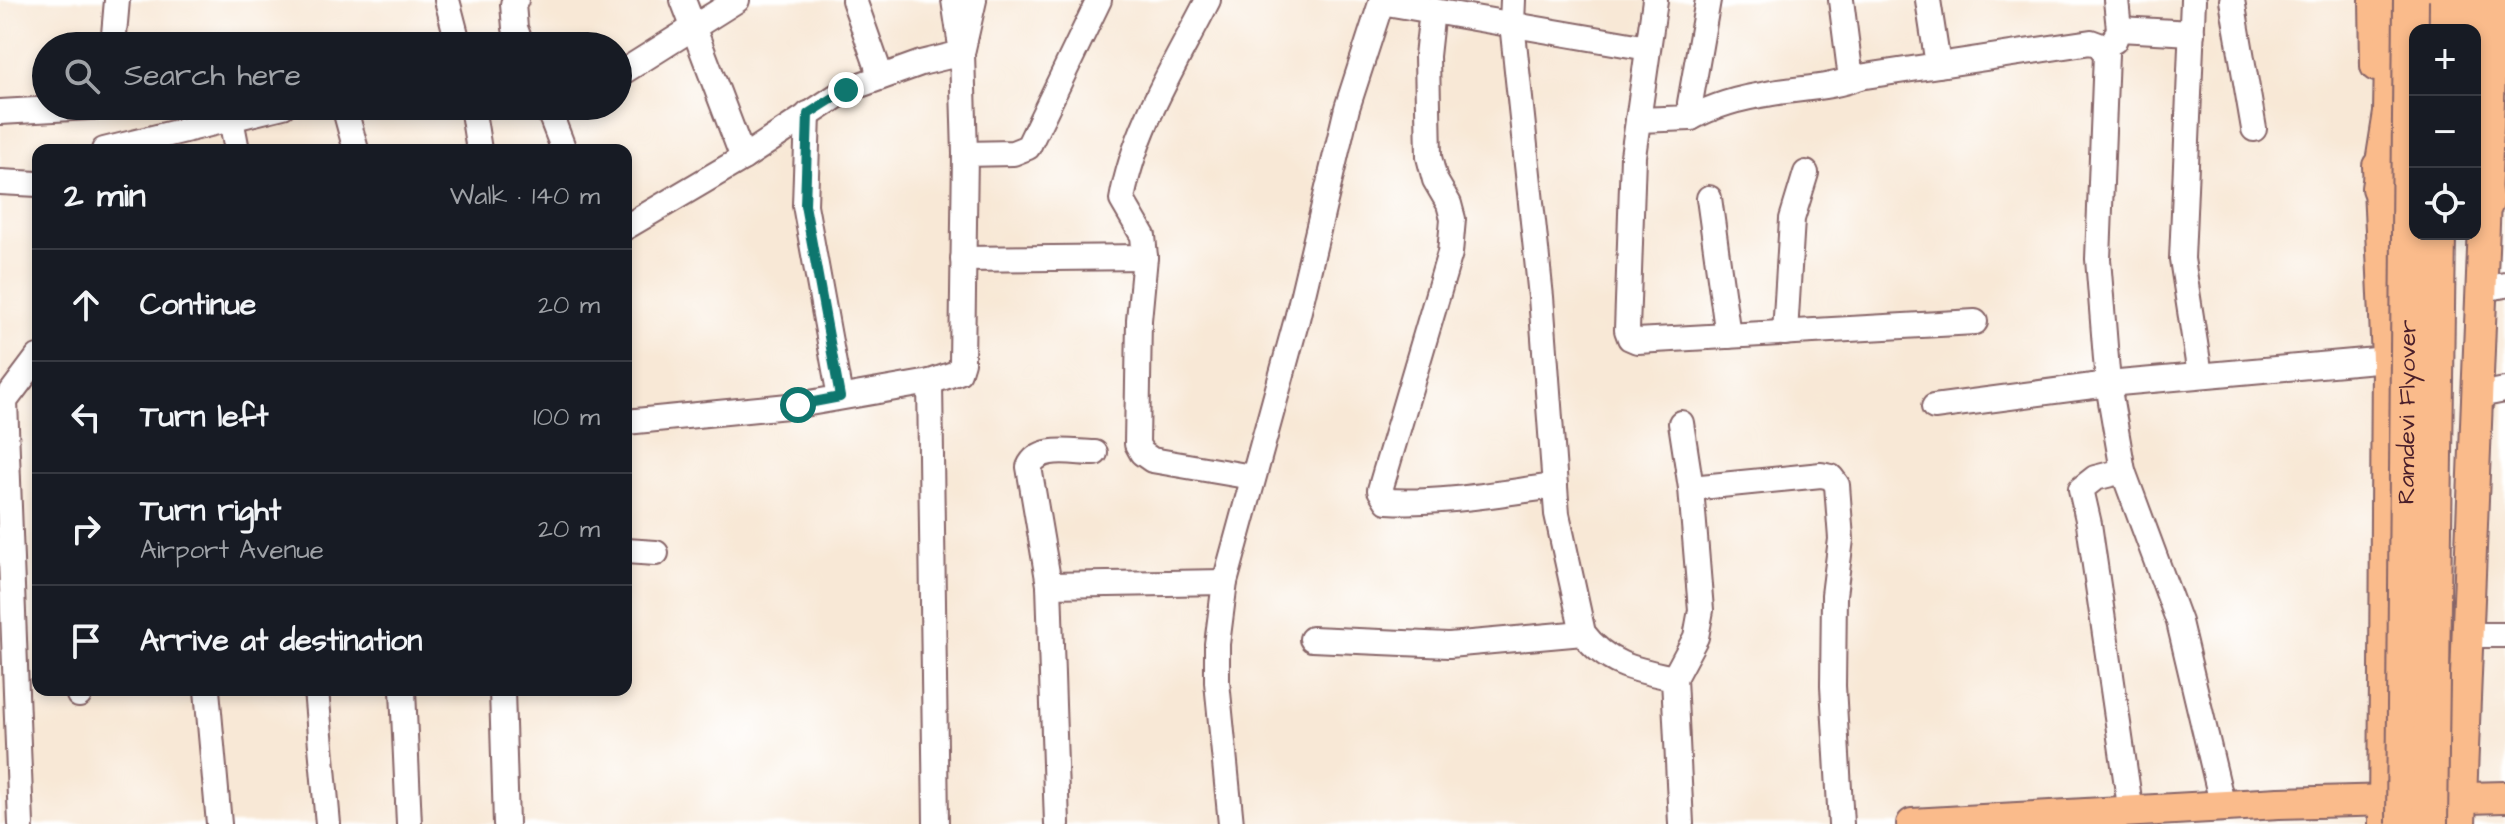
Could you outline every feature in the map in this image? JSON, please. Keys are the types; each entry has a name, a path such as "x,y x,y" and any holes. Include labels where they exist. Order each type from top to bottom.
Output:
{"highway":[{"path":"2379,188 2391,113 2393,0"},
{"name":"Ramdevi Flyover","path":"2390,816 2411,0"},
{"path":"2441,0 2441,24"},
{"path":"2479,168 2486,203"},
{"name":"Ramdevi Flyover","path":"2430,824 2438,240"}],"main road":[{"path":"2375,0 2387,359 2390,816"},
{"path":"2460,810 2469,635 2492,392 2494,287 2486,203 2487,15"},
{"path":"1912,824 2223,807 2390,816 2460,810 2505,797"}],"street":[{"path":"114,32 117,0"},
{"path":"447,0 455,32"},
{"path":"516,0 513,4 517,32"},
{"path":"683,0 743,158"},
{"path":"632,66 737,0"},
{"path":"854,0 881,77"},
{"path":"632,421 798,405 930,382 959,372 962,362 965,154 962,53 954,0"},
{"path":"962,53 974,0"},
{"path":"965,154 1013,153 1028,147 1099,0"},
{"path":"1208,0 1149,118 1125,178 1122,200 1143,236 1145,257 1139,320 1137,444 1142,453 1152,460 1252,477"},
{"path":"1655,0 1633,156 1627,330 1630,338 1637,341 1975,322"},
{"path":"1691,118 1690,103 1708,0"},
{"path":"1841,0 1850,71 1859,77"},
{"path":"1928,0 1938,65"},
{"path":"2106,54 2119,29 2116,0"},
{"path":"2193,0 2182,259 2200,375"},
{"path":"2232,0 2254,129"},
{"path":"1231,824 1217,682 1217,644 1225,582 1297,319 1347,108 1382,1 1432,10 1512,12 1648,48"},
{"path":"1432,10 1427,56 1429,157 1435,180 1449,204 1453,219 1450,253 1380,490 1387,501 1399,502 1555,486"},
{"path":"1512,12 1541,297 1557,514 1583,633 1626,668 1674,678"},
{"path":"2119,29 2192,33"},
{"path":"1638,120 1691,118 1716,105 1767,94 1827,87 1859,77 2091,42 2099,45 2108,60 2098,259 2108,384 2123,471 2179,622 2223,807"},
{"path":"632,223 743,158 846,90 921,63 962,53"},
{"path":"0,112 32,110"},
{"path":"808,114 805,205 840,397"},
{"path":"105,144 107,120"},
{"path":"129,144 227,120"},
{"path":"231,120 236,144"},
{"path":"348,120 354,144"},
{"path":"474,120 478,144"},
{"path":"558,120 563,144"},
{"path":"1785,333 1792,219 1806,173"},
{"path":"0,182 32,184"},
{"path":"1709,198 1728,336"},
{"path":"963,259 1145,257"},
{"path":"1934,407 2108,384 2387,359"},
{"path":"21,824 4,394 32,364"},
{"path":"930,382 936,824"},
{"path":"1681,423 1691,488 1701,610 1696,637 1674,678 1681,824"},
{"path":"1057,824 1049,585 1029,467 1032,459 1044,452 1095,453"},
{"path":"2123,471 2095,478 2081,489 2089,524 2131,813"},
{"path":"1691,488 1821,475 1831,477 1837,485 1841,539 1834,595 1833,686 1841,824"},
{"path":"632,551 656,553"},
{"path":"1049,585 1225,582"},
{"path":"1312,639 1449,645 1583,633"},
{"path":"2469,635 2505,635"},
{"path":"208,696 219,824"},
{"path":"317,696 328,824"},
{"path":"403,696 409,824"},
{"path":"502,696 506,824"}],"route":[{"path":"798,405 840,397 805,205 808,114 846,90"}]}
